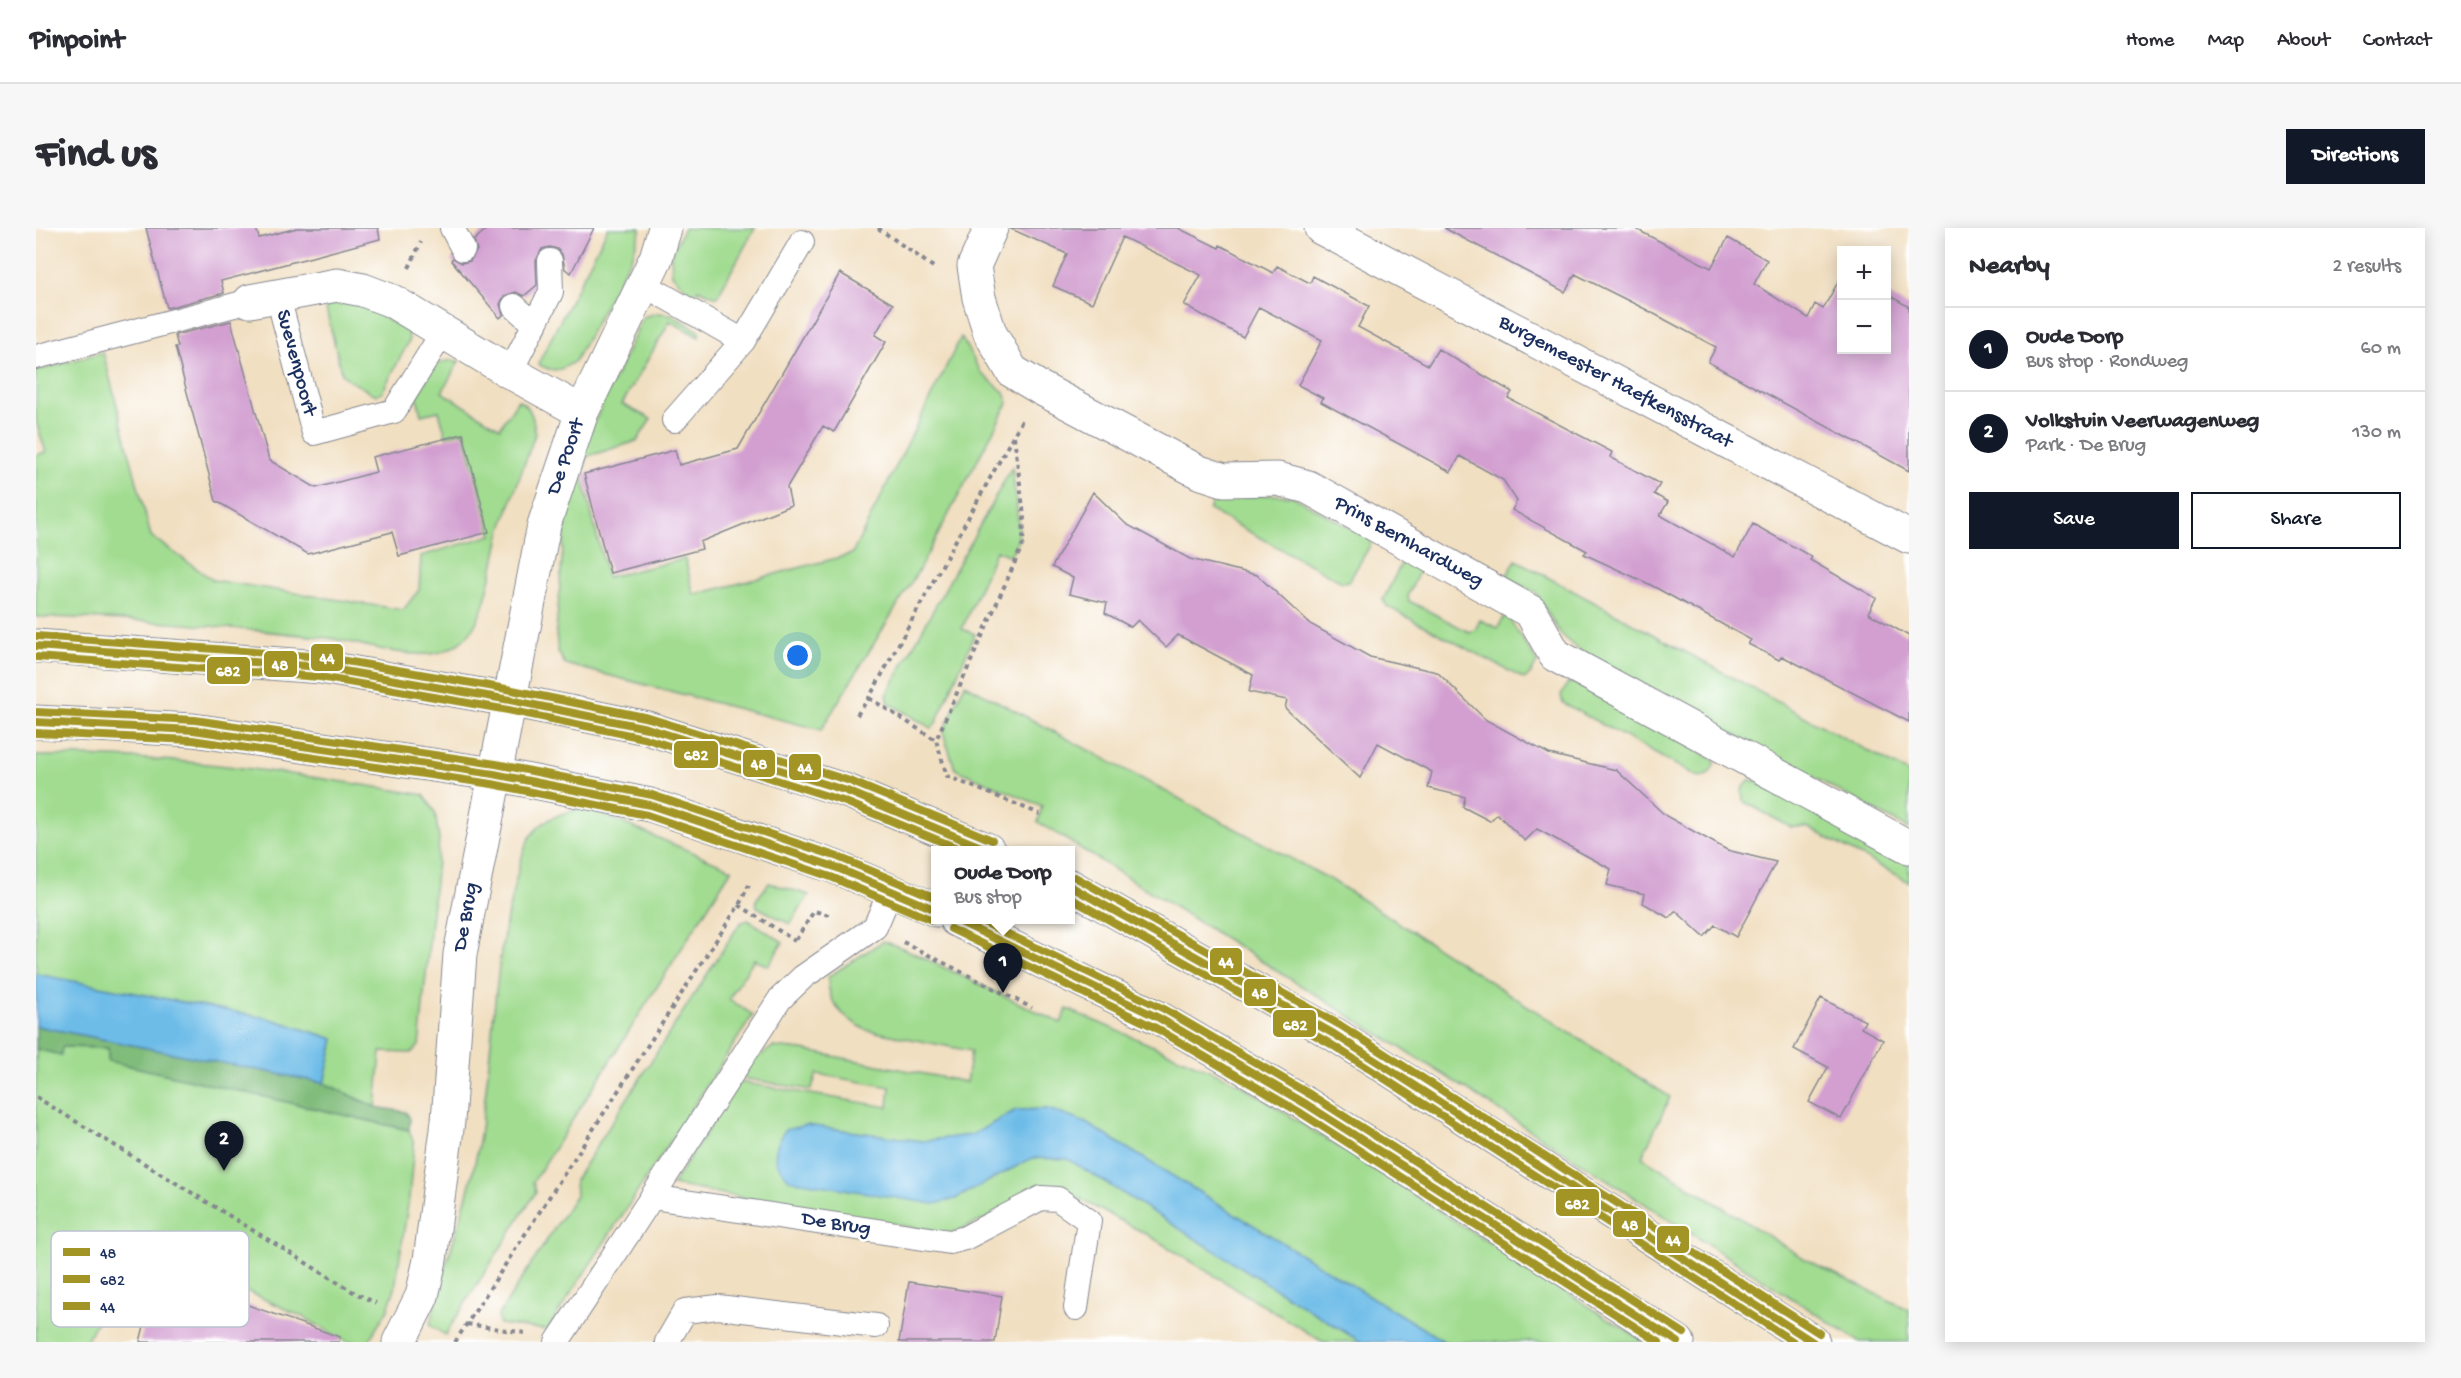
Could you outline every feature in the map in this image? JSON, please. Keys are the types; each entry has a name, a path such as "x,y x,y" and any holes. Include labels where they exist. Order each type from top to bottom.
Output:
{"main road":[{"name":"De Poort","path":"494,774 544,525 582,412 656,258 665,228"},
{"name":"Prins Bernhardweg","path":"991,228 974,266 979,298 990,333 1012,370 1040,388 1199,472 1224,480 1278,479 1308,487 1531,612 1555,655 1909,847"},
{"name":"Burgemeester Haefkensstraat","path":"1320,228 1909,537"},
{"name":"Suevenpoort","path":"264,299 337,285 363,290 392,301 443,333 582,412"},
{"path":"36,646 321,667 510,700 647,728 847,791 978,846"},
{"path":"36,722 193,730 494,774 650,805 835,867 931,908"},
{"name":"De Brug","path":"406,1330 422,1296 429,1260 448,1120 460,954 494,774"},
{"path":"1075,888 1334,1034 1813,1342"},
{"path":"964,924 1158,1018 1296,1098 1677,1342"}],"lane":[{"path":"452,228 464,249"},
{"path":"674,420 743,341 802,242"},
{"path":"510,372 551,292 550,261"},
{"path":"644,284 743,341"},
{"name":"Suevenpoort","path":"36,357 264,299 314,433 394,411 443,333"},
{"path":"514,306 535,325"},
{"path":"557,1342 780,999 803,977 875,927 891,890"},
{"name":"De Brug","path":"652,1197 950,1242 966,1238 1041,1198 1058,1199 1089,1221 1076,1308"},
{"path":"667,1342 685,1311 718,1307 876,1326"}],"path":[{"path":"878,228 979,298"},
{"path":"392,301 425,234"},
{"path":"857,715 869,698 1040,388"},
{"path":"936,740 1023,544 1024,516 1014,436"},
{"path":"869,698 936,740 948,776 1040,814"},
{"path":"455,1342 739,905 749,885"},
{"path":"739,905 795,941"},
{"path":"36,1097 355,1293 406,1330"}],"green space":[{"path":"608,228 641,228 633,254 575,361 557,370 543,367 538,364"},
{"path":"684,228 755,228 717,297 698,289 695,297 672,275 671,255"},
{"path":"346,299 357,301 408,332 409,341 382,392 376,395 342,374 326,309 328,304"},
{"path":"657,313 670,314 699,331 699,337 670,321 622,404 651,419 637,441 588,456 582,475 607,577 685,559 694,595 852,554 961,337 982,374 1004,392 1008,403 919,570 821,730 565,664 558,652 556,632 569,477 643,317"},
{"path":"103,352 151,536 213,580 403,610 419,590 421,556 492,535 464,431 446,436 439,411 421,415 417,397 428,375 442,362 459,361 442,392 500,428 518,400 523,403 531,414 535,434 501,532 484,603 473,629 465,638 448,649 433,654 415,654 388,651 321,637 250,630 143,621 36,617 36,455 46,452 36,422 36,371"},
{"path":"1012,467 1019,529 1018,540 1010,556 996,550 962,629 975,634 935,725 931,728 889,703 887,694"},
{"path":"1271,495 1292,496 1369,538 1371,544 1349,581 1342,582 1209,510 1213,501 1218,499"},
{"path":"1403,560 1418,564 1420,569 1408,595 1409,601 1469,632 1475,630 1480,620 1498,628 1506,614 1537,662 1530,675 1524,679 1388,607 1383,600"},
{"path":"1516,560 1909,773 1909,829 1576,648 1561,635 1536,593 1506,577"},
{"path":"1568,683 1574,683 1713,759 1715,763 1709,774 1703,777 1696,776 1563,703 1561,696"},
{"path":"965,684 1333,881 1670,1097 1642,1157 1805,1259 1909,1310 1909,1342 1860,1342 1438,1071 1038,822 1042,806 955,769 943,732"},
{"path":"36,756 133,758 231,766 424,795 435,812 439,840 419,1046 411,1053 381,1052 376,1107 324,1083 334,1039 271,1019 36,974"},
{"path":"1749,780 1756,781 1909,864 1909,882 1807,827 1790,827 1743,801 1742,790"},
{"path":"587,808 732,869 533,1182 536,1192 445,1335 430,1325 476,1158 482,1125 505,927 523,852 534,832 547,821 570,811"},
{"path":"769,883 809,895 790,924 757,907 756,900"},
{"path":"748,920 783,942 768,966 754,959 729,999 753,1015 547,1330 499,1324 498,1316 576,1195 575,1180 740,923"},
{"path":"883,941 905,949 1061,1023 1067,1009 1235,1081 1645,1342 1445,1342 1086,1123 1048,1109 1016,1110 972,1135 922,1141 806,1125 955,1199 1032,1158 1068,1159 1361,1342 1323,1342 1148,1235 1059,1188 950,1234 672,1185 739,1082 888,1107 890,1087 817,1074 811,1090 742,1078 755,1059 773,1047 802,1050 966,1082 971,1051 866,1030 838,1009 830,995 828,977"},
{"path":"36,1026 324,1083 375,1107 406,1112 410,1119 409,1130 108,1061 108,1048 62,1047 61,1055 36,1049"},
{"path":"61,1047 108,1048 108,1061 409,1130 414,1144 409,1198 395,1288 388,1309 368,1342 347,1342 303,1317 249,1292 249,1231 51,1231 51,1327 94,1327 86,1342 36,1342 36,1049 61,1055"}],"water":[{"path":"36,974 271,1019 334,1039 324,1083 36,1026"},
{"path":"1048,1109 1086,1123 1445,1342 1361,1342 1068,1159 1032,1158 955,1199 934,1204 790,1180 777,1162 777,1145 785,1130 806,1125 922,1141 972,1135 1016,1110"}],"building":[{"path":"146,228 256,228 259,238 297,228 378,228 380,239 221,281 224,293 167,308"},
{"path":"488,228 594,228 571,273 565,269 562,254 557,249 550,247 542,249 536,261 537,285 524,296 516,292 504,296 500,304 503,315 500,318 451,260 453,258 462,263 470,261 477,250 474,240"},
{"path":"1009,228 1178,228 1219,248 1220,245 1273,273 1277,266 1310,283 1313,276 1369,306 1358,327 1428,365 1438,349 1512,392 1508,398 1612,452 1610,457 1660,484 1654,494 1668,502 1660,515 1735,557 1753,524 1812,557 1810,560 1876,598 1868,613 1909,636 1909,722 1782,656 1779,660 1748,644 1751,640 1649,584 1584,554 1587,551 1512,510 1517,501 1503,480 1460,456 1451,472 1321,402 1323,398 1298,385 1322,340 1259,307 1243,337 1184,305 1201,275 1122,237 1092,303 1053,286 1067,254"},
{"path":"1444,228 1634,228 1711,268 1728,238 1767,260 1754,284 1808,318 1815,304 1823,309 1837,284 1837,354 1891,354 1891,296 1909,307 1909,471 1708,362 1716,347 1645,309 1575,274 1565,292"},
{"path":"840,273 893,304 875,335 886,342 834,432 823,426 787,487 791,505 700,542 702,549 610,573 584,474 675,450 679,465 738,449"},
{"path":"231,321 269,460 316,488 376,472 372,457 463,434 489,532 399,556 392,532 308,554 216,501 175,347 178,347 175,335"},
{"path":"1093,492 1126,524 1190,559 1257,575 1310,624 1370,657 1437,672 1486,720 1549,754 1616,770 1666,816 1727,850 1776,862 1736,937 1715,925 1704,937 1676,911 1669,918 1643,903 1645,894 1607,885 1611,869 1537,829 1525,841 1497,814 1490,821 1463,807 1465,797 1428,788 1432,772 1378,743 1360,778 1285,708 1287,700 1249,692 1253,675 1178,635 1166,647 1138,620 1131,627 1105,613 1107,603 1069,594 1073,578 1052,567"},
{"path":"1821,998 1865,1021 1861,1028 1883,1040 1841,1119 1809,1102 1828,1067 1794,1049"},
{"path":"909,1282 1002,1296 995,1342 899,1342"},
{"path":"249,1305 340,1337 339,1342 140,1342 144,1327 249,1327"}],"transit line":[{"name":"44","path":"37,636 323,657 512,690 649,718 850,781 992,840"},
{"name":"48","path":"36,646 321,667 510,700 647,728 847,791 978,846"},
{"name":"682","path":"36,657 320,677 508,710 644,738 843,801 952,846"},
{"name":"44","path":"37,712 195,720 496,764 652,795 838,857 931,896"},
{"name":"48","path":"36,722 193,730 494,774 650,805 835,867 931,908"},
{"name":"682","path":"36,733 192,740 492,784 647,815 831,877 931,920"},
{"name":"44","path":"1075,877 1340,1025 1819,1333"},
{"name":"48","path":"1075,889 1334,1034 1813,1342"},
{"name":"682","path":"1075,901 1329,1043 1794,1342"},
{"name":"48","path":"964,924 1159,1018 1306,1104 1678,1342"},
{"name":"44","path":"987,924 1164,1009 1311,1095 1684,1333"},
{"name":"682","path":"951,929 1154,1027 1301,1113 1659,1342"}],"place":[{"name":"Oude Dorp","path":"1003,993"},
{"name":"Volkstuin Veerwagenweg","path":"224,1171"}]}
